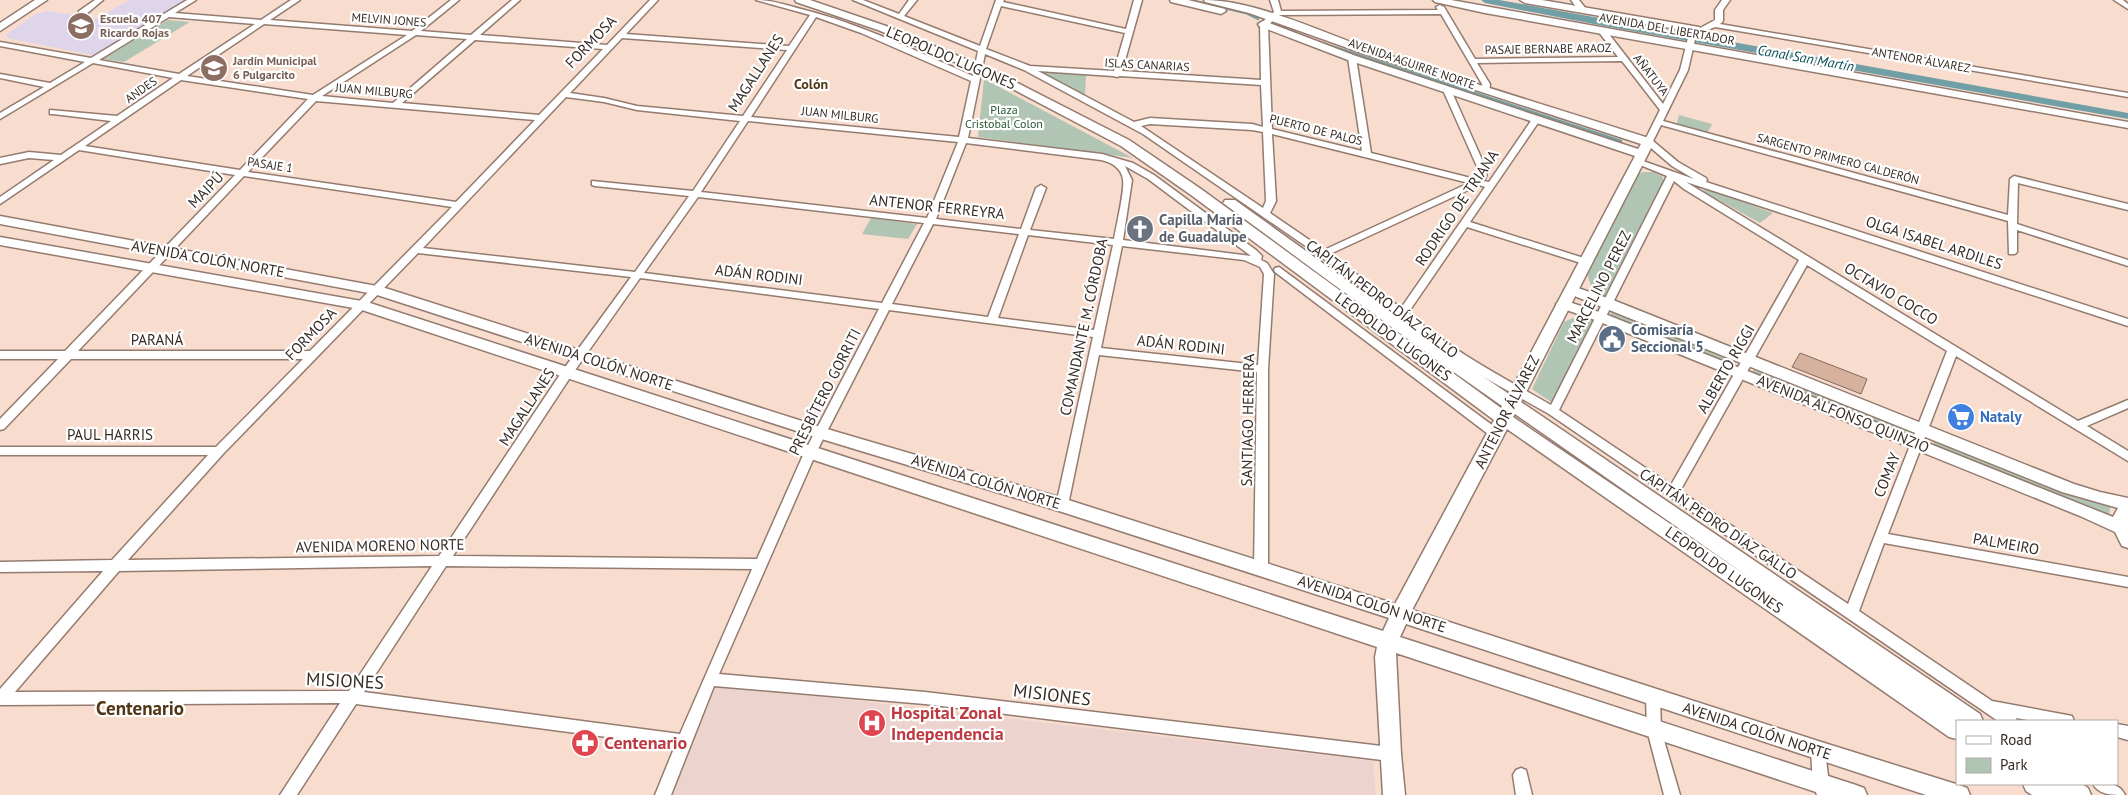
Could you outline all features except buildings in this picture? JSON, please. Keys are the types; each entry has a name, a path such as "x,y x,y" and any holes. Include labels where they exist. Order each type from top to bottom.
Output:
{"main road":[{"path":"0,28 42,0"},
{"name":"LEOPOLDO LUGONES","path":"800,0 866,22 979,64 1073,102 1142,142 1508,412 1970,720"},
{"name":"LEOPOLDO LUGONES","path":"824,0 895,24 979,64 1125,143 1188,186 1294,265 1508,412 1956,729"},
{"name":"AVENIDA AGUIRRE NORTE","path":"1175,0 1272,18 1294,38 1536,120 1642,153"},
{"name":"AVENIDA AGUIRRE NORTE","path":"1209,0 1272,18 1486,90 1642,153"},
{"name":"ANTENOR ÁLVAREZ","path":"1394,795 1385,657 1389,640 1400,614 1587,262 1642,153"},
{"name":"AVENIDA COLÓN NORTE","path":"0,220 377,290 821,433 1062,505 1261,568 1818,752 1959,795"},
{"name":"AVENIDA COLÓN NORTE","path":"0,240 362,305 810,454 1389,640 1654,730 1823,790 1856,795"},
{"path":"2035,785 2050,795"},
{"path":"2065,785 2080,795"}],"street":[{"path":"82,13 99,0"},
{"path":"0,116 192,0"},
{"name":"ANDES","path":"0,201 296,0"},
{"name":"MAIPÚ","path":"0,426 165,251 314,98 414,33 454,0"},
{"path":"395,105 516,0"},
{"name":"FORMOSA","path":"0,698 115,566 219,451 416,250 654,0"},
{"name":"CAPITÁN PEDRO DÍAZ GALLO","path":"760,0 814,14 864,31 979,64 1027,68 1133,124 1323,254 1431,338 1468,363 1508,412 1553,411 2009,720"},
{"name":"CAPITÁN PEDRO DÍAZ GALLO","path":"857,0 901,16 979,64"},
{"path":"901,16 913,0"},
{"path":"1118,75 1138,0"},
{"path":"1264,215 1271,201 1265,84 1274,0"},
{"path":"1438,0 1442,12 1486,84 1486,90"},
{"name":"AVENIDA DEL LIBERTADOR","path":"1438,0 2128,125"},
{"name":"AVENIDA DEL LIBERTADOR","path":"1524,0 1582,9 1696,32"},
{"path":"1575,0 1582,9"},
{"path":"1696,32 1714,25 1719,20 1719,10 1726,0"},
{"path":"2118,0 2128,7"},
{"path":"999,2 1130,32"},
{"name":"PRESBÍTERO GORRITI","path":"664,795 710,679 810,454 930,221 963,140 979,64 999,2"},
{"path":"1272,18 1442,12"},
{"name":"MAGALLANES","path":"288,795 579,355 695,195 814,14"},
{"name":"MELVIN JONES","path":"167,15 609,47"},
{"name":"ANTENOR ÁLVAREZ","path":"1714,25 2128,95"},
{"name":"AÑATUYA","path":"1602,31 1664,110"},
{"name":"ANTENOR ÁLVAREZ","path":"1642,153 1684,70 1690,45 1696,32"},
{"path":"620,36 790,48"},
{"name":"JUAN MILBURG","path":"0,44 180,77 314,98 540,118"},
{"path":"1352,58 1367,156"},
{"name":"PASAJE BERNABE ARAOZ","path":"1472,61 1624,59"},
{"name":"ISLAS CANARIAS","path":"1027,68 1265,84"},
{"path":"0,76 50,86"},
{"path":"1323,254 1476,183 1482,177 1483,171 1447,90"},
{"name":"JUAN MILBURG","path":"563,94 604,100 637,108 963,140 1102,157 1130,165 1151,176 1253,252 1257,256 1256,260"},
{"path":"52,112 119,119"},
{"name":"RODRIGO DE TRIANA","path":"1402,314 1536,120"},
{"name":"PUERTO DE PALOS","path":"1133,124 1150,121 1252,127 1490,185"},
{"name":"SARGENTO PRIMERO CALDERÓN","path":"1658,122 2012,222 2128,263"},
{"name":"PASAJE 1","path":"80,148 457,205"},
{"path":"1642,153 1730,192"},
{"name":"OCTAVIO COCCO","path":"1642,153 1687,187 2128,457"},
{"path":"0,161 29,155 64,158"},
{"name":"COMANDANTE M. CÓRDOBA","path":"1062,505 1118,243 1128,180 1123,169 1114,160"},
{"path":"1672,176 1730,192"},
{"name":"MARCELINO PEREZ","path":"1553,411 1672,176"},
{"path":"2012,252 2014,179 2128,207"},
{"name":"ANTENOR FERREYRA","path":"595,183 1246,257 1256,260"},
{"path":"992,320 1041,188"},
{"name":"OLGA ISABEL ARDILES","path":"1730,192 2128,323"},
{"path":"1465,223 1587,262"},
{"name":"ADÁN RODINI","path":"416,250 637,275 1098,334"},
{"name":"ALBERTO RIGGI","path":"1673,493 1742,374 1804,259"},
{"path":"1256,260 1508,412"},
{"path":"1274,272 1294,265"},
{"name":"SANTIAGO HERRERA","path":"1261,568 1263,369 1274,272"},
{"name":"AVENIDA ALFONSO QUINZIO","path":"1572,290 1750,359 2086,512 2125,535"},
{"name":"AVENIDA ALFONSO QUINZIO","path":"1563,304 1742,374 2068,488 2128,506 2124,510 2121,519 2125,535"},
{"name":"COMAY","path":"1851,613 1953,350"},
{"name":"ADÁN RODINI","path":"1095,351 1263,369"},
{"name":"PARANÁ","path":"0,355 313,355"},
{"path":"2077,426 2128,404"},
{"name":"PAUL HARRIS","path":"0,451 219,451"},
{"name":"PALMEIRO","path":"1879,537 2128,582"},
{"name":"AVENIDA MORENO NORTE","path":"0,567 444,561 761,564"},
{"name":"MISIONES","path":"710,679 919,698 1390,754"},
{"name":"MISIONES","path":"0,698 353,697 685,740"},
{"path":"1653,697 1654,730 1672,795"},
{"path":"1989,706 2062,720"},
{"path":"1818,752 1823,790"},
{"path":"1521,775 1524,795"},
{"path":"2102,785 2117,795"}],"shaded area":[{"name":"Escuela 407 Ricardo Rojas","path":"129,0 187,0 99,53 92,55 7,38 7,34 36,14 49,11 97,19"},
{"name":"Hospital Zonal Independencia","path":"715,684 1373,761 1376,795 672,795"}],"green space":[{"path":"168,20 190,22 124,62 103,59"},
{"path":"1038,71 1086,74 1085,96"},
{"name":"Plaza Cristobal Colon","path":"984,79 1133,158 978,137"},
{"path":"1679,115 1712,124 1707,134 1676,126"},
{"path":"1642,172 1653,172 1662,176 1664,181 1606,299 1591,286 1587,274 1638,175"},
{"path":"1705,190 1773,213 1760,223 1702,191"},
{"path":"871,218 917,224 908,239 862,234"},
{"path":"1612,311 1735,359 1736,363 1728,364 1615,318 1610,315"},
{"path":"1573,318 1595,319 1554,404 1532,389 1564,322"},
{"path":"1755,368 1909,430 1911,433 1905,435 1755,375 1753,371"},
{"path":"1935,440 1944,441 2110,507 2109,516 1936,447 1933,442"}],"waterway":[{"path":"1190,0 1246,13 1258,19"},
{"name":"Canal San Martín","path":"1485,0 1604,23 2128,116"},
{"path":"1322,43 1621,141"}],"place":[{"name":"Escuela 407 Ricardo Rojas","path":"81,26"},
{"name":"Jardín Municipal 6 Pulgarcito","path":"214,68"},
{"name":"Capilla María de Guadalupe","path":"1140,229"},
{"name":"Comisaría Seccional 5","path":"1612,339"},
{"name":"Nataly","path":"1961,417"},
{"name":"Hospital Zonal Independencia","path":"872,723"},
{"name":"Centenario","path":"585,743"}],"district":[{"name":"Colón","path":"811,84"},
{"name":"Centenario","path":"140,708"}]}
